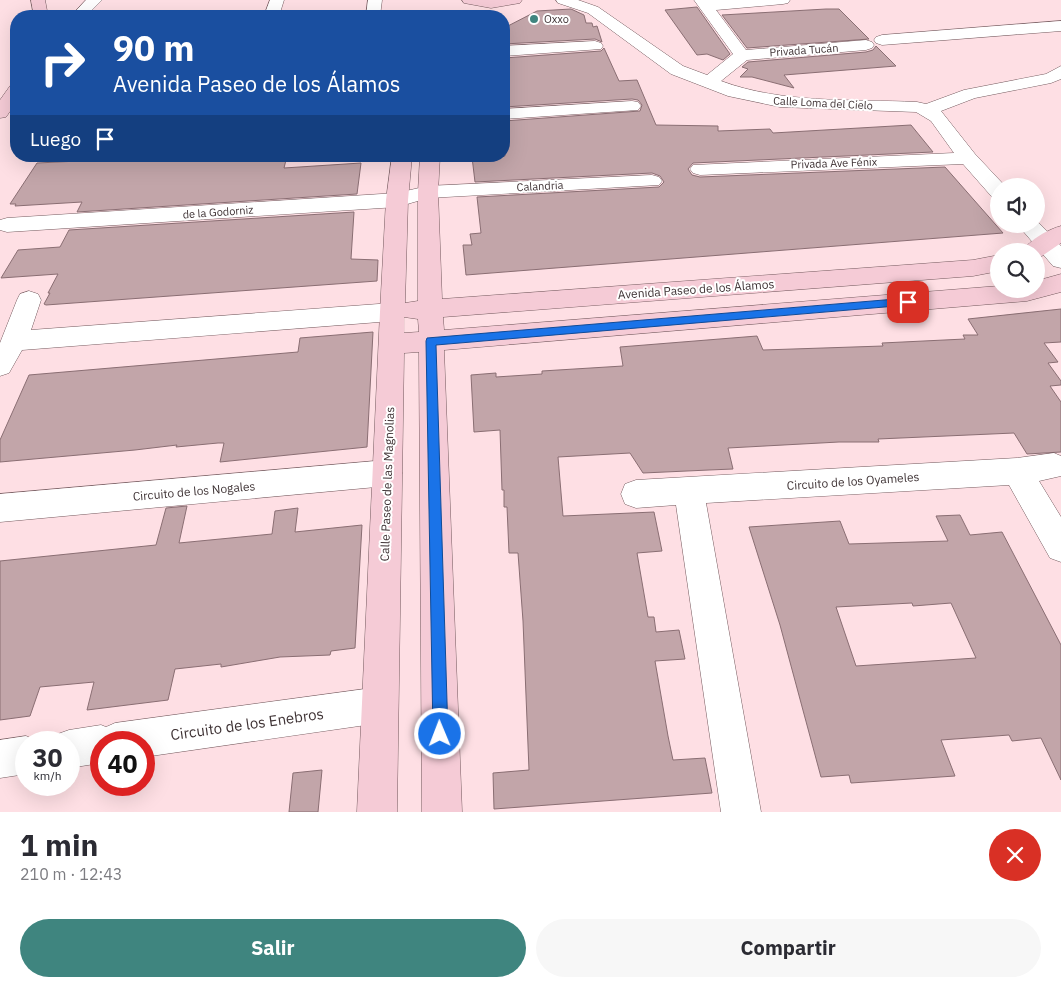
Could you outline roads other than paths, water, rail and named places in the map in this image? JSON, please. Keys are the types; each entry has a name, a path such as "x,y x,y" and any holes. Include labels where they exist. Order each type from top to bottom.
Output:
{"street":[{"path":"84,10 95,0"},
{"name":"Calle Loma del Cielo","path":"563,0 593,10 677,70 734,92 780,102 917,107 927,110"},
{"path":"704,3 784,0"},
{"path":"471,1 508,2"},
{"path":"495,10 508,2"},
{"path":"704,3 742,55 708,83"},
{"path":"882,40 1061,26"},
{"path":"510,51 595,46"},
{"name":"Privada Tucán","path":"742,55 866,46"},
{"path":"927,110 970,94 1051,78 1061,71"},
{"path":"0,113 10,99"},
{"path":"510,114 632,106"},
{"path":"927,110 938,117 968,158 990,182"},
{"name":"Privada Ave Fénix","path":"700,169 968,158"},
{"name":"Calle Paseo de las Magnolias","path":"377,812 387,474 393,344 392,312 397,200 405,162"},
{"path":"430,162 428,192 430,309 442,812"},
{"name":"Calandria","path":"428,192 652,181"},
{"name":"de la Godorniz","path":"7,225 397,200 428,192"},
{"path":"1038,233 1061,260"},
{"name":"Avenida Paseo de los Álamos","path":"392,312 974,268 990,265"},
{"path":"393,344 1027,292 1057,285 1061,282"},
{"path":"0,366 14,341 29,300"},
{"path":"14,341 392,312"},
{"name":"Circuito de los Oyameles","path":"636,494 1017,471 1054,466"},
{"path":"1017,471 1061,548"},
{"name":"Circuito de los Nogales","path":"0,508 387,474"},
{"path":"689,492 741,812"},
{"name":"Circuito de los Enebros","path":"155,736 380,705"},
{"path":"0,759 15,757"}],"place":[{"name":"Oxxo","path":"534,19"}]}
